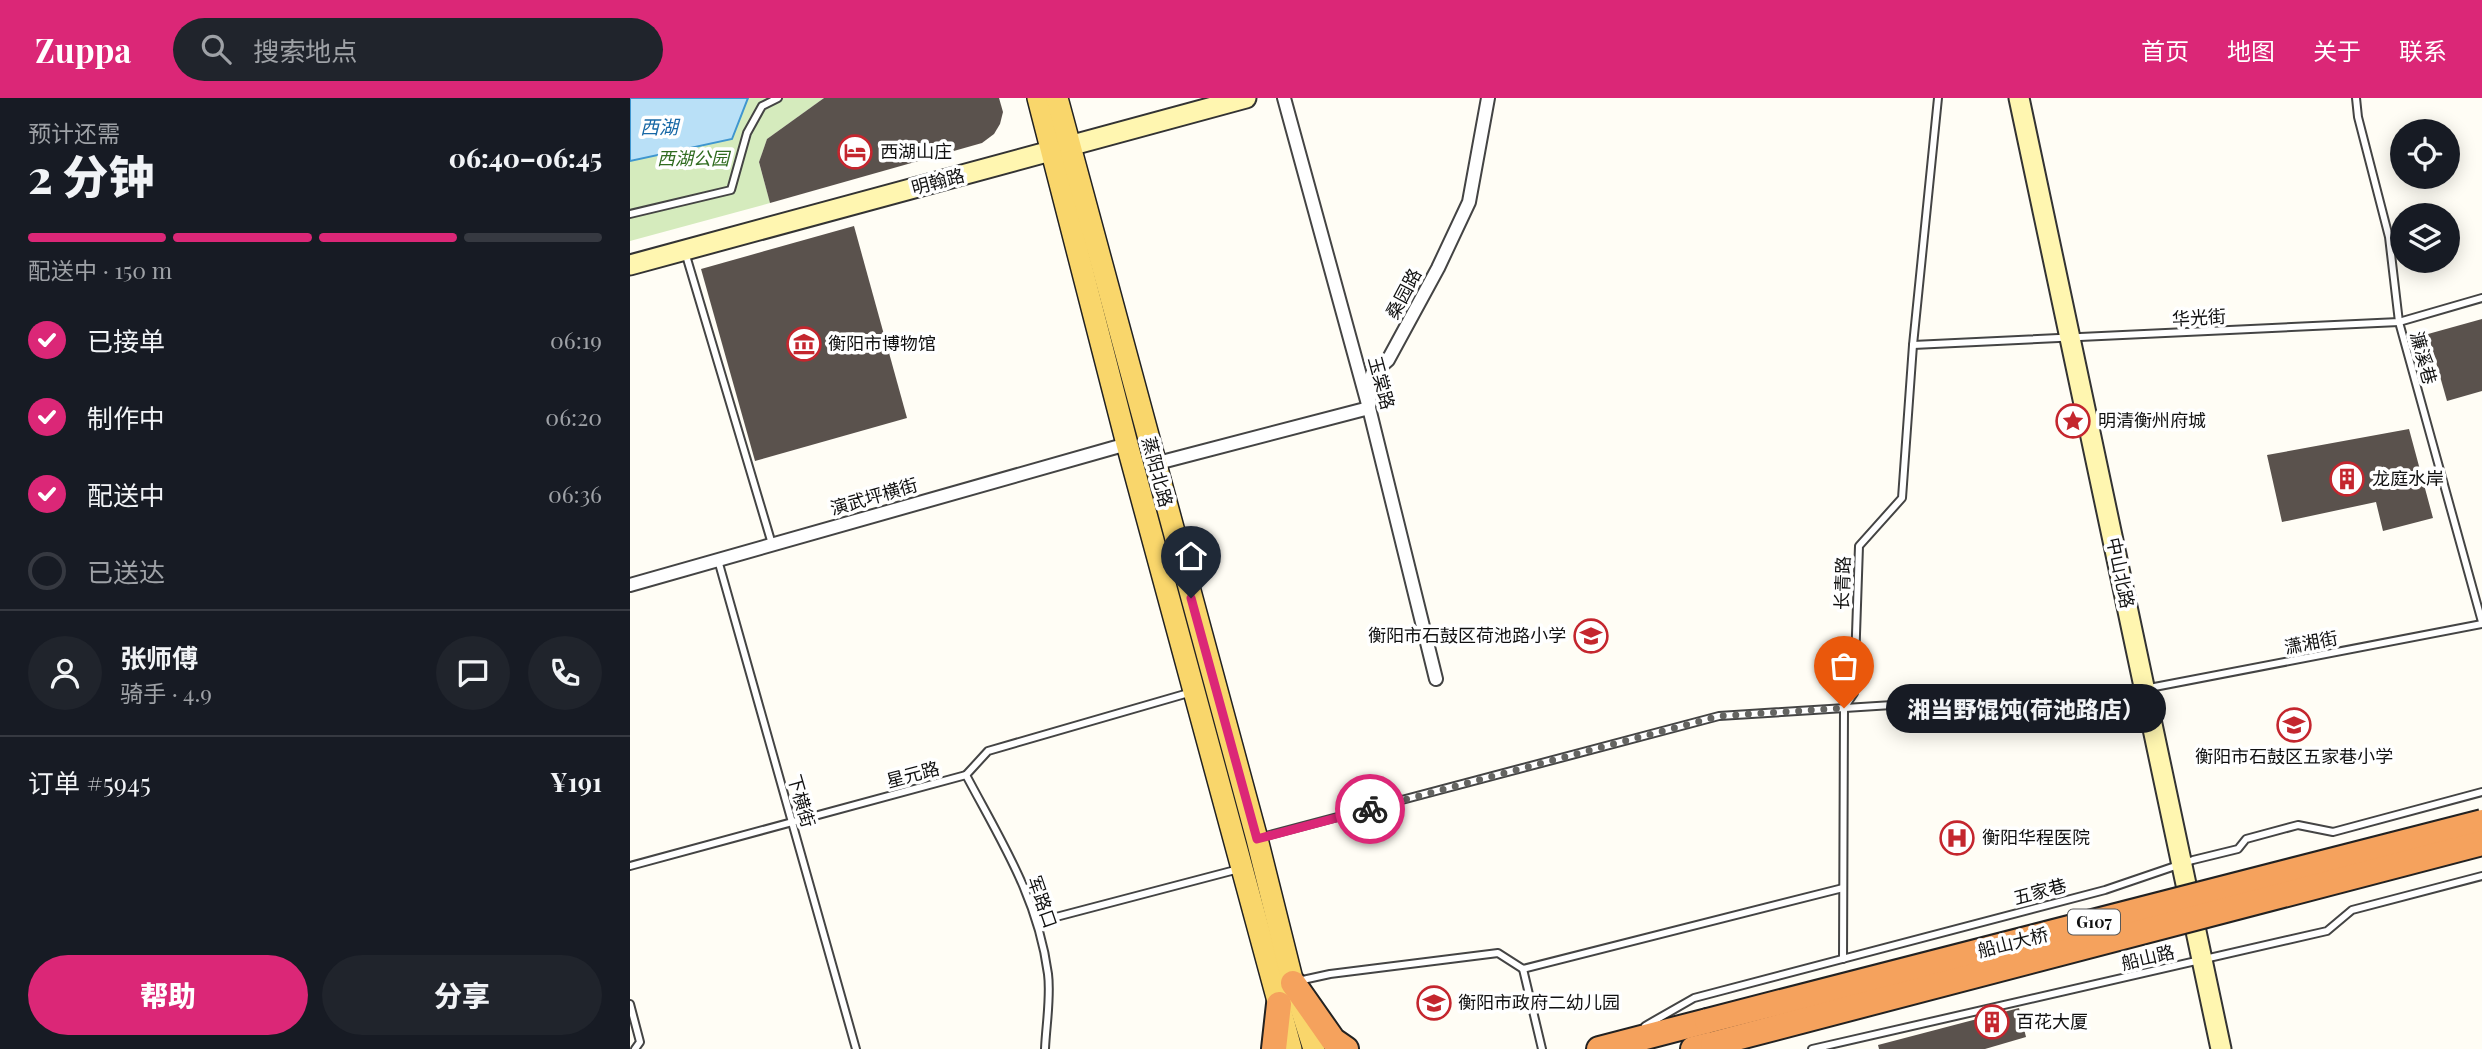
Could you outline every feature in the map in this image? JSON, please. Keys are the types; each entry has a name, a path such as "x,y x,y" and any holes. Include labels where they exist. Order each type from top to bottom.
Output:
{"highway":[{"name":"船山大桥","path":"1704,1038 2482,822"},
{"name":"船山大桥","path":"1704,1038 2482,843"},
{"path":"1293,983 1333,1041 1346,1049"},
{"path":"1274,1049 1279,1004"},
{"name":"G107","path":"1605,1047 1704,1038"}],"main road":[{"name":"蒸阳北路","path":"1038,98 1060,144 1154,464 1257,839 1293,983 1314,1049"},
{"name":"蒸阳北路","path":"1057,98 1060,144 1127,444 1291,1049"},
{"name":"明翰路","path":"630,265 1218,98"},
{"name":"明翰路","path":"630,257 1246,98"},
{"name":"中山北路","path":"2019,98 2076,337 2208,959 2233,1049"},
{"name":"中山北路","path":"2032,98 2076,337"},
{"name":"中山北路","path":"2208,959 2221,1049"}],"street":[{"name":"玉棠路","path":"1284,98 1370,408 1436,679"},
{"name":"桑园路","path":"1370,408 1372,374 1388,360 1438,268 1469,202 1489,98"},
{"path":"1154,464 1370,408"},
{"name":"演武坪横街","path":"630,584 1127,444"}],"lane":[{"path":"630,214 731,190 747,133 762,106 778,98"},
{"name":"长青路","path":"1843,959 1844,708 1854,693 1858,546 1902,498 1913,345 1938,98"},
{"name":"濂溪巷","path":"2356,98 2358,117 2389,237 2399,322 2482,623"},
{"path":"684,250 772,544"},
{"name":"华光街","path":"1913,345 2399,322 2482,298"},
{"name":"下横街","path":"718,560 856,1049"},
{"name":"潇湘街","path":"1257,839 1719,716 2150,687 2482,623"},
{"name":"星元路","path":"630,866 966,775 988,751 1194,691"},
{"name":"军路口","path":"966,775 1027,892 1037,922 1048,976 1045,1049"},
{"name":"五家巷","path":"1605,1047 1695,998 2105,890 2187,862 2238,849 2246,839 2298,825 2333,832 2482,792"},
{"path":"1037,922 1241,869"},
{"name":"船山路","path":"1812,1049 2327,931 2352,910 2482,876"},
{"path":"1523,969 1843,888"},
{"path":"1293,983 1330,974 1497,953 1523,969 1542,1049"},
{"path":"630,1004 640,1042 635,1049"}],"green space":[{"name":"西湖公园","path":"630,98 824,98 767,139 759,162 770,203 630,241"}],"water":[{"name":"西湖","path":"630,98 748,98 732,139 630,161"}],"building":[{"name":"西湖山庄","path":"824,98 999,98 1003,112 994,134 982,143 770,203 759,162 767,139"},
{"name":"衡阳市博物馆","path":"854,226 907,418 755,461 701,269"},
{"path":"2482,319 2482,391 2447,401 2428,334"},
{"name":"龙庭水岸","path":"2409,429 2433,518 2383,531 2376,502 2282,522 2267,455"},
{"name":"百花大厦","path":"2019,1008 2026,1037 1985,1049 1879,1049 1878,1045"}],"way so far":[{"path":"1370,809 1719,716 1844,708"}],"place":[{"name":"西湖山庄","path":"855,152"},
{"name":"衡阳市博物馆","path":"804,344"},
{"name":"明清衡州府城","path":"2073,421"},
{"name":"龙庭水岸","path":"2347,479"},
{"name":"衡阳市石鼓区荷池路小学","path":"1591,636"},
{"name":"湘当野馄饨(荷池路店）","path":"1844,708"},
{"name":"衡阳市石鼓区五家巷小学","path":"2294,725"},
{"name":"衡阳华程医院","path":"1957,838"},
{"name":"衡阳市政府二幼儿园","path":"1434,1003"},
{"name":"百花大厦","path":"1992,1022"}],"route":[{"path":"1191,598 1257,839 1370,809"}]}
